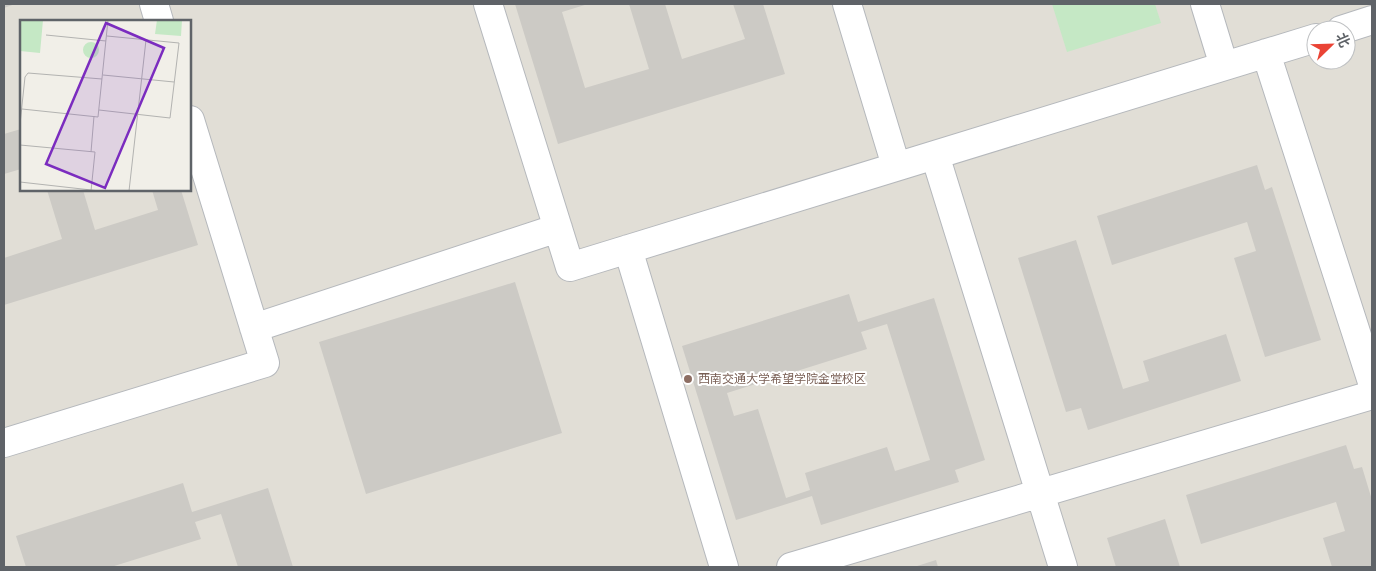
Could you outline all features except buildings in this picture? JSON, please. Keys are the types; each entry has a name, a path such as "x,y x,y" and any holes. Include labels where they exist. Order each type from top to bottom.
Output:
{"lane":[{"path":"154,4 159,20"},
{"path":"488,4 570,267 1306,41"},
{"path":"847,4 896,166"},
{"path":"1205,4 1224,66"},
{"path":"1356,25 1372,20"},
{"path":"1266,53 1372,382"},
{"path":"4,443 265,363 191,123"},
{"path":"935,155 1063,567"},
{"path":"254,328 558,228"},
{"path":"628,249 724,567"},
{"path":"791,567 1372,395"}],"shaded area":[{"name":"西南交通大学希望学院金堂校区","path":"4,4 1372,4 1372,567 4,567"}],"green space":[{"path":"1052,4 1155,4 1161,23 1067,52"}],"place":[{"name":"西南交通大学希望学院金堂校区","path":"688,379"}]}
